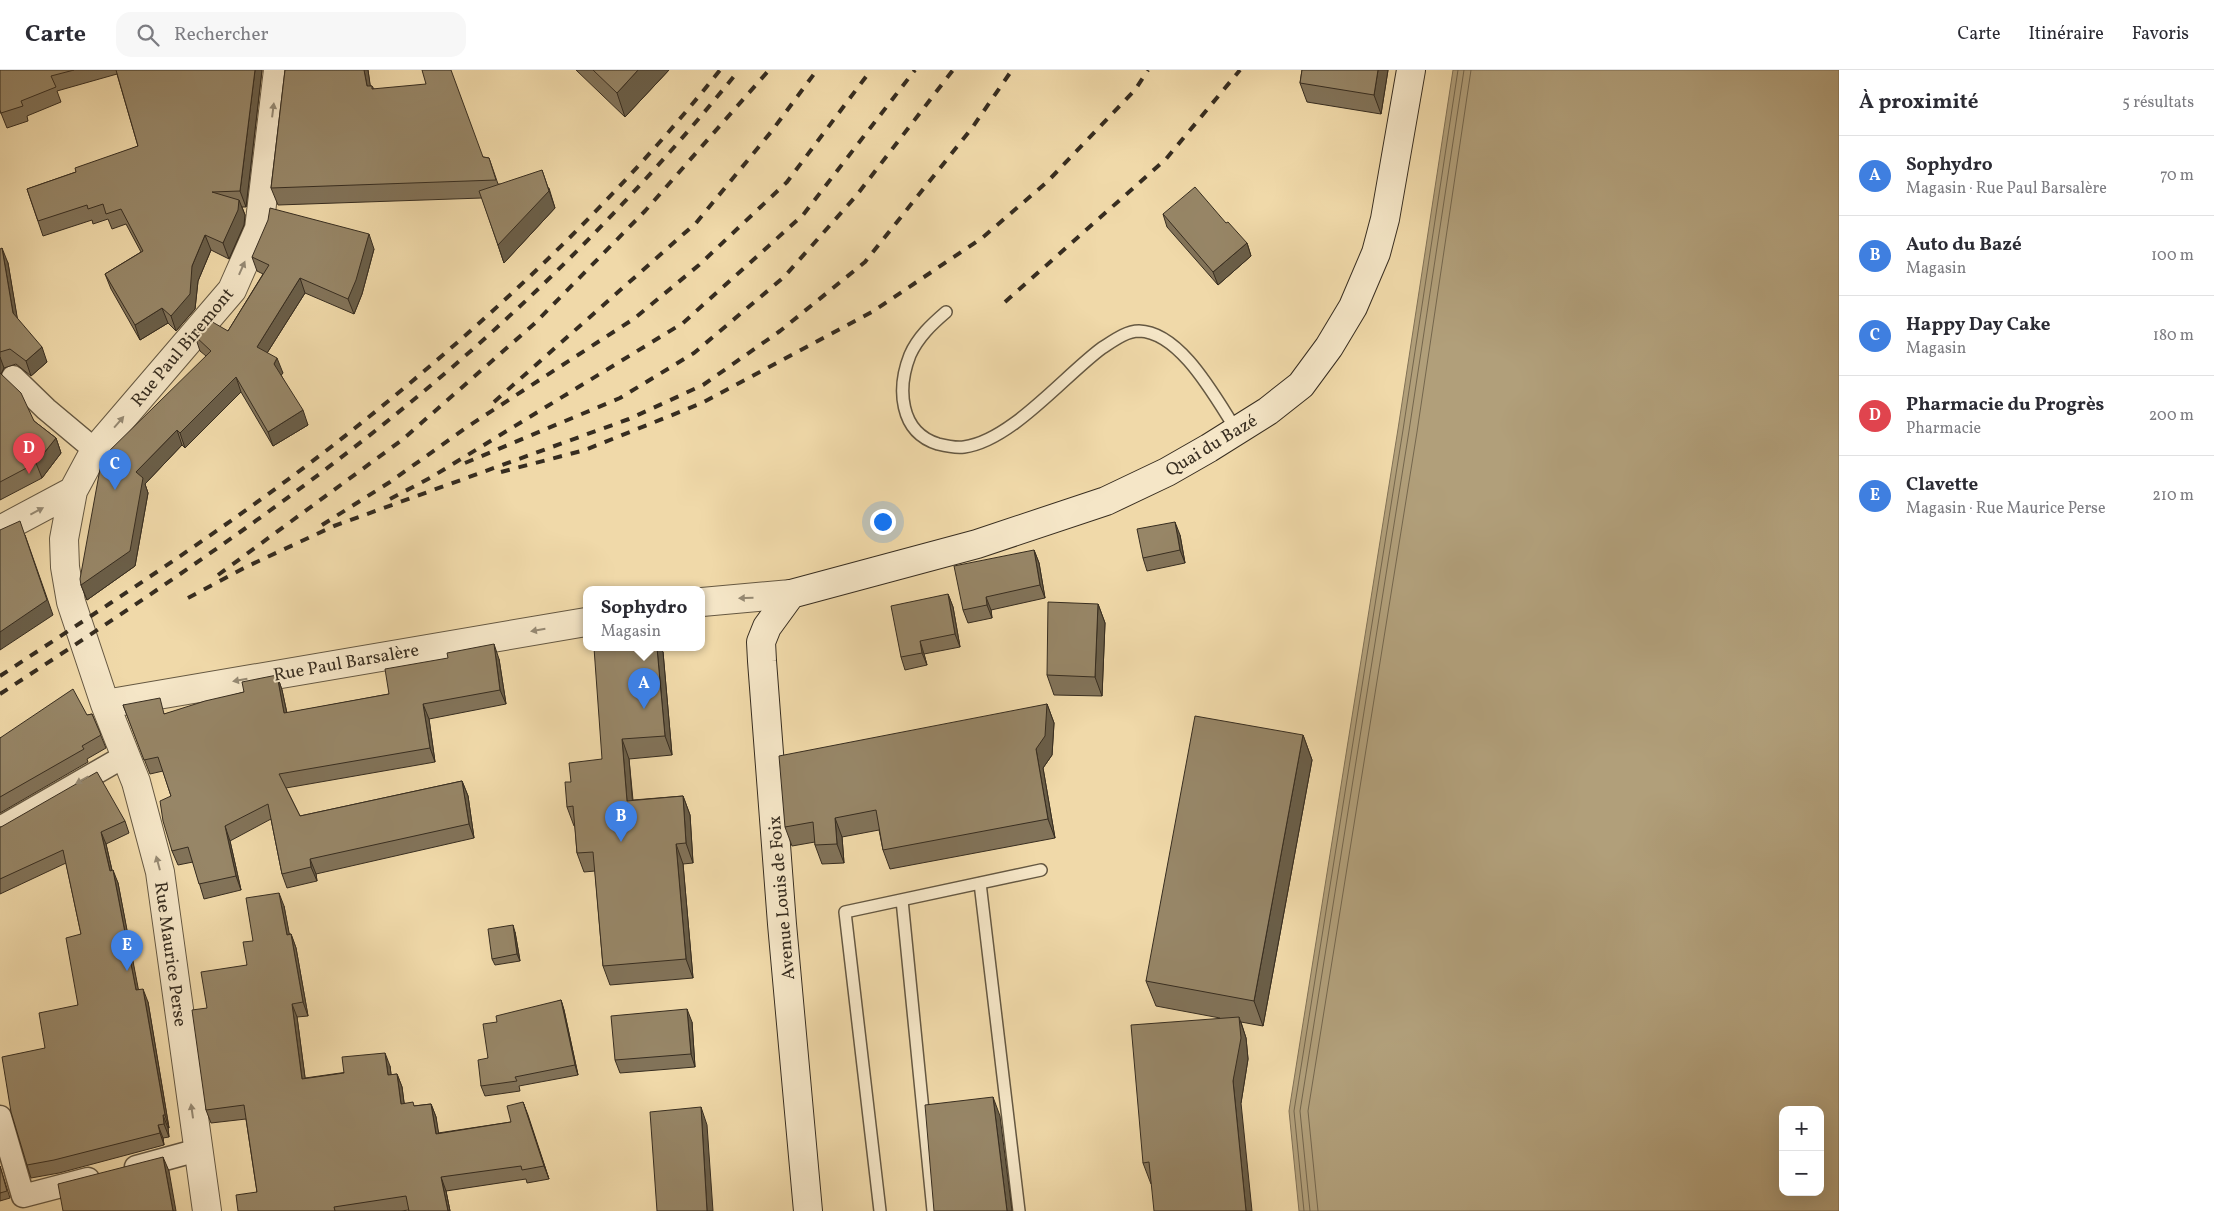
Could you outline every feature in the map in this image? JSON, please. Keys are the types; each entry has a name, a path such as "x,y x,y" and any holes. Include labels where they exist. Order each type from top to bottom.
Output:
{"street":[{"name":"Rue Paul Biremont","path":"105,704 70,602 65,567 64,539 73,491 95,450 232,290 259,229 278,70"},
{"name":"Quai du Bazé","path":"791,594 977,544 1106,501 1167,472 1237,431 1268,411 1300,385 1330,347 1353,307 1376,253 1385,219 1411,70"},
{"path":"13,377 46,409 95,450"},
{"path":"0,530 73,491"},
{"path":"705,602 722,599 764,598 791,594"},
{"name":"Avenue Louis de Foix","path":"791,594 768,627 761,642 782,924 808,1211"},
{"name":"Rue Paul Barsalère","path":"105,704 583,623"},
{"name":"Rue Maurice Perse","path":"105,704 136,782 160,872 207,1211"},
{"path":"0,828 125,756"},
{"path":"0,1117 23,1196 198,1150"}],"lane":[{"path":"946,312 919,339 910,355 902,390 903,406 908,420 917,433 929,441 947,446 965,447 992,437 1039,403 1090,357 1118,337 1138,331 1158,335 1176,347 1207,386 1237,431"},
{"path":"880,1211 845,912 1041,870"},
{"path":"980,883 1019,1211"},
{"path":"902,900 933,1211"}],"water":[{"path":"1453,70 1839,70 1839,1211 1299,1211 1289,1111 1398,429"}],"building":[{"path":"0,70 74,70 51,76 56,87 21,101 23,106 1,113"},
{"path":"116,70 255,70 240,191 212,192 239,200 238,210 223,243 205,235 192,266 190,294 171,316 162,308 135,325 105,274 143,251 121,209 106,214 103,204 88,209 87,205 38,221 27,189 76,172 75,168 138,146"},
{"path":"285,70 364,70 367,86 372,86 372,89 426,84 422,70 451,70 483,157 489,158 496,180 271,188"},
{"path":"593,70 638,70 617,93"},
{"path":"1302,70 1378,70 1374,95 1300,83"},
{"path":"542,170 549,191 498,245 479,191"},
{"path":"1195,187 1226,223 1228,222 1247,243 1213,272 1163,214"},
{"path":"270,208 369,234 356,280 348,299 300,278 257,347 277,358 274,364 303,410 268,432 236,377 180,433 177,430 136,472 143,478 130,551 81,585 80,579 102,458 211,351 195,336 209,320 228,331 269,265 252,257 268,220"},
{"path":"2,248 13,313 42,347 26,361 10,349 0,352 0,249"},
{"path":"0,373 21,393 34,421 56,438 36,463 0,482"},
{"path":"20,521 47,600 0,632 0,530"},
{"path":"1175,522 1180,550 1143,558 1137,529"},
{"path":"1034,550 1040,585 986,597 987,605 963,610 954,566"},
{"path":"948,594 955,634 920,641 922,653 901,657 891,606"},
{"path":"1048,602 1098,604 1095,677 1047,675"},
{"path":"494,644 500,690 423,704 430,748 279,774 300,816 462,781 469,824 310,859 311,867 282,874 268,804 225,826 236,876 199,884 188,847 172,851 163,821 160,801 171,796 158,757 144,760 123,705 160,698 164,714 205,701 244,692 242,682 277,675 284,713 389,694 385,669 448,658 447,653"},
{"path":"594,651 657,651 665,736 622,739 627,801 683,796 686,843 676,844 686,959 603,966 593,852 577,853 573,806 567,807 565,782 571,782 569,763 602,759"},
{"path":"73,689 87,715 92,714 101,735 82,746 84,749 0,797 0,738"},
{"path":"1047,704 1045,736 1036,749 1048,819 883,850 876,810 835,818 837,844 815,845 813,822 785,827 779,756"},
{"path":"1195,716 1303,735 1254,1001 1146,981"},
{"path":"97,772 125,821 101,832 110,871 113,870 136,990 143,989 165,1115 163,1115 164,1124 158,1125 160,1133 27,1165 11,1112 2,1057 45,1048 39,1013 78,1005 66,938 81,934 63,850 0,879 0,827"},
{"path":"279,893 287,935 291,934 303,1002 292,1004 302,1079 344,1073 342,1057 385,1053 388,1075 397,1074 401,1104 413,1102 414,1106 431,1104 436,1134 511,1122 507,1106 523,1102 544,1166 522,1170 521,1166 441,1177 448,1211 409,1211 406,1196 334,1207 335,1211 238,1211 236,1195 257,1192 244,1105 206,1110 192,1010 207,1008 201,972 247,965 243,942 253,941 246,898"},
{"path":"513,925 517,954 492,959 488,929"},
{"path":"561,1000 575,1065 515,1077 517,1081 481,1086 478,1060 488,1058 483,1024 497,1022 496,1016"},
{"path":"687,1009 691,1054 615,1060 611,1016"},
{"path":"1239,1017 1241,1038 1233,1081 1246,1211 1154,1211 1149,1162 1143,1163 1131,1025"},
{"path":"993,1097 1007,1211 934,1211 925,1105"},
{"path":"701,1107 707,1211 657,1211 650,1112"},
{"path":"163,1157 173,1211 63,1211 58,1184"},
{"path":"0,1166 7,1191 0,1193"}],"railway":[{"path":"0,676 140,583 277,488 413,380 507,298 552,255 639,165 720,70"},
{"path":"0,694 223,544 331,465 436,381 517,309 595,233 669,153 739,70"},
{"path":"218,575 402,440 534,324 645,211 769,70"},
{"path":"494,402 696,223 771,132 817,70"},
{"path":"322,525 390,482 467,427 635,318 699,265 787,182 871,70"},
{"path":"390,499 430,478 683,323 803,215 915,70"},
{"path":"465,463 620,398 694,353 784,277 856,196 953,70"},
{"path":"188,598 248,566 334,526 629,419 703,385 780,331 865,262 972,128 1012,70"},
{"path":"501,472 585,450 702,403 872,312 982,238 1047,182 1135,90 1148,70"},
{"path":"1005,302 1166,159 1240,70"}],"place":[{"name":"Pharmacie du Progrès","path":"29,474"},
{"name":"Happy Day Cake","path":"115,490"},
{"name":"Sophydro","path":"644,709"},
{"name":"Auto du Bazé","path":"621,842"},
{"name":"Clavette","path":"127,971"}]}
